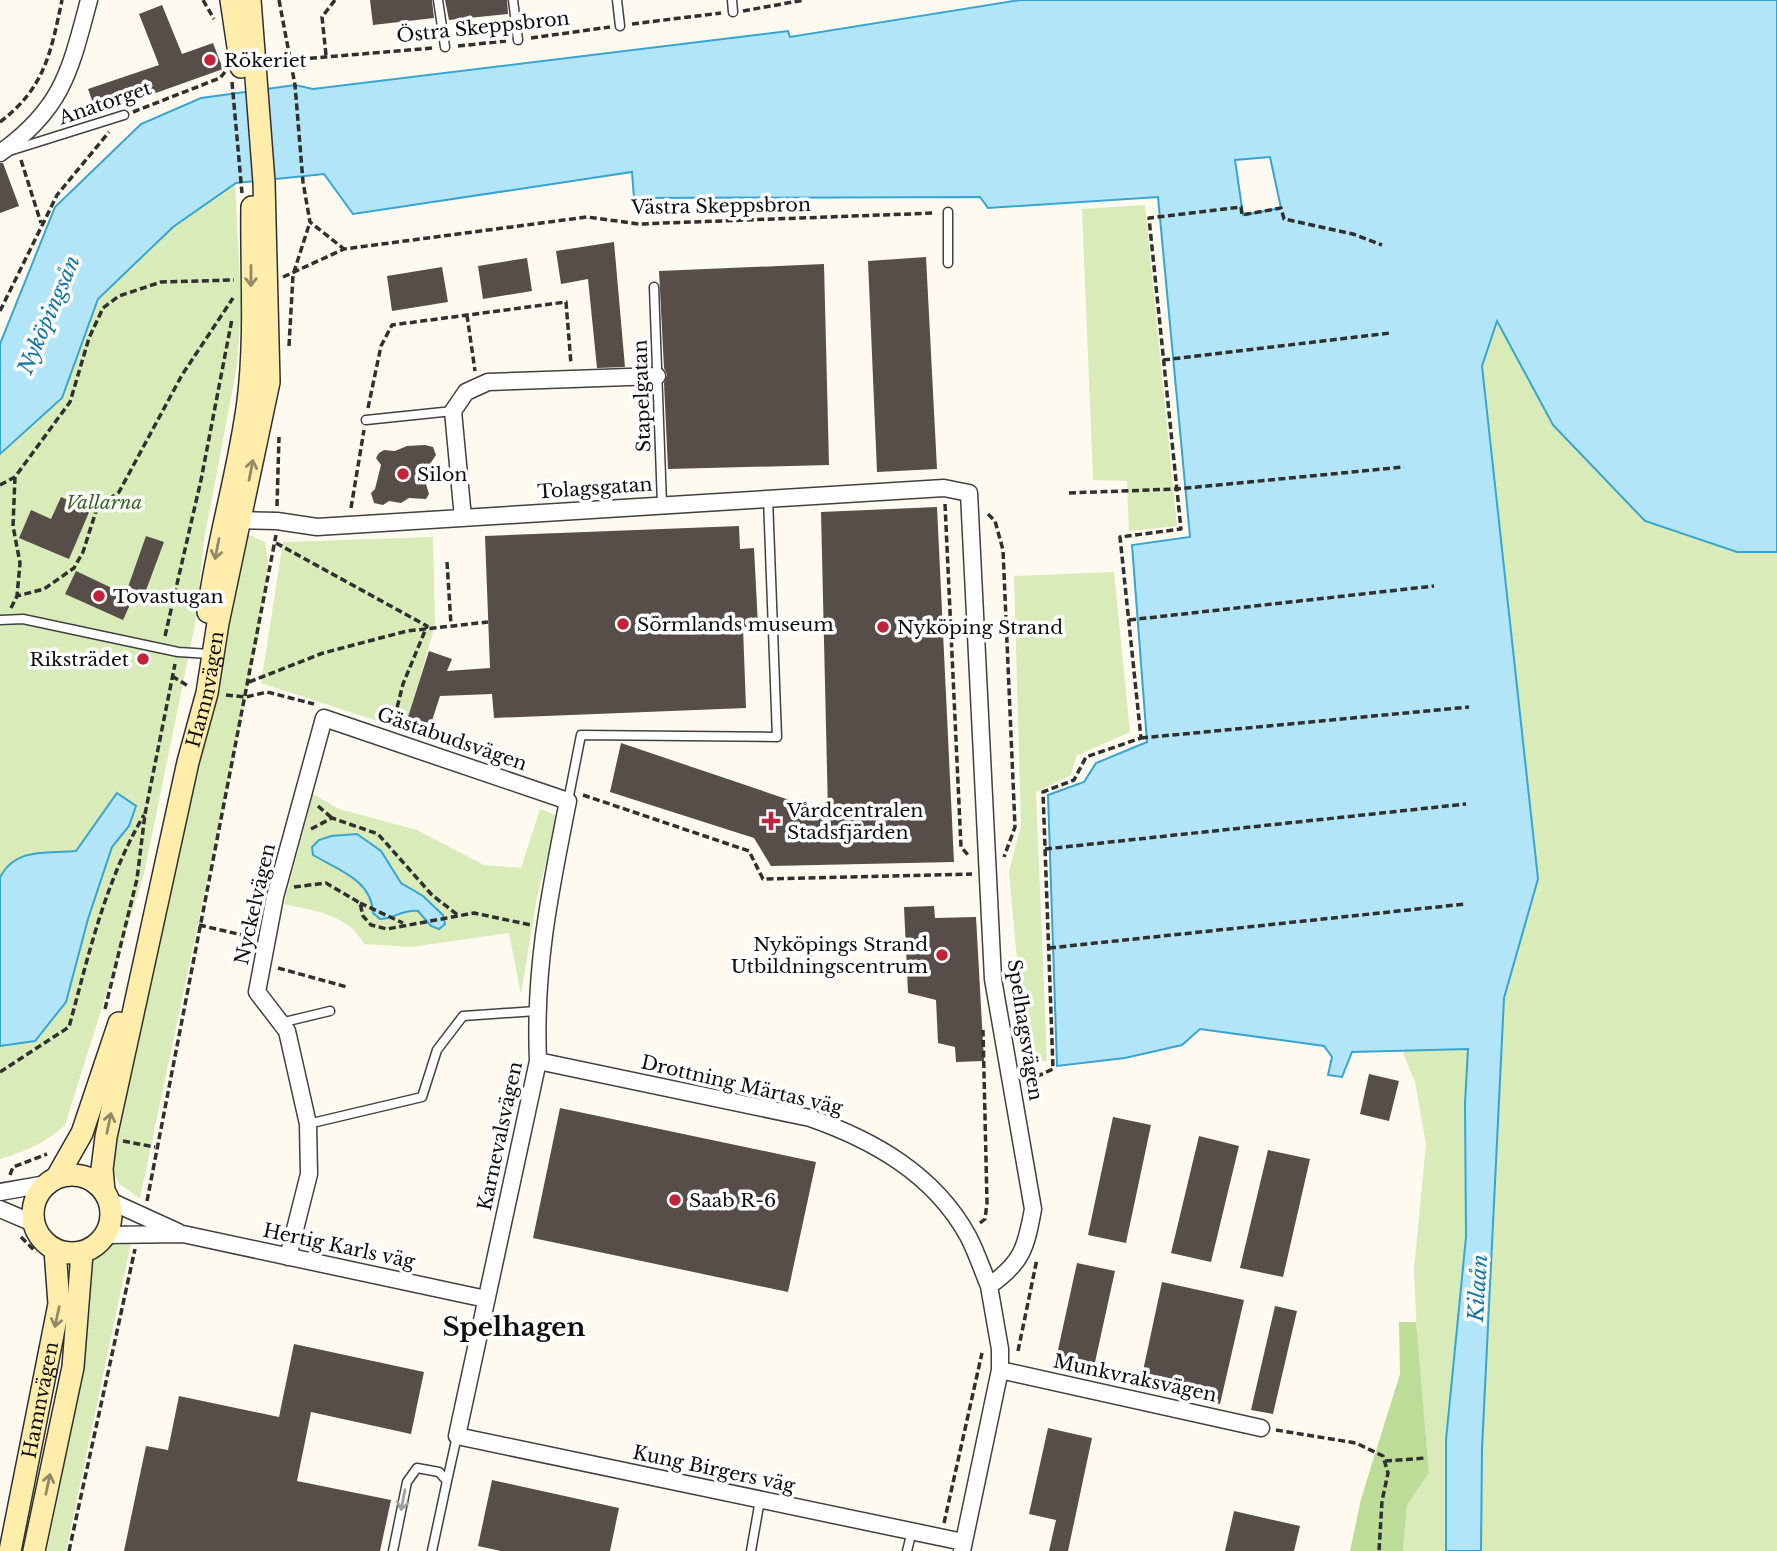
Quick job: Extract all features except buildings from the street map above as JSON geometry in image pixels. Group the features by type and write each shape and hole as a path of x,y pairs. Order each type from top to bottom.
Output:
{"main road":[{"path":"231,0 243,91"},
{"path":"243,91 250,0"},
{"name":"Hamnvägen","path":"52,1181 82,1133 120,1021 208,654 232,520 269,382 243,91"},
{"name":"Hamnvägen","path":"107,1196 102,1169 106,1137 188,762 207,693 208,654"},
{"path":"83,1176 107,1196 110,1224 106,1235 91,1249 82,1252 55,1250 45,1243 33,1223 34,1202 52,1181 83,1176"},
{"name":"Hamnvägen","path":"10,1551 59,1304 55,1250"},
{"name":"Hamnvägen","path":"34,1551 74,1367 82,1252"}],"street":[{"path":"0,153 26,135 56,98 74,57 89,0"},
{"path":"463,518 453,411 466,392 488,382 656,376"},
{"name":"Tolagsgatan","path":"232,520 277,521 317,527 944,488 969,493"},
{"name":"Spelhagsvägen","path":"969,493 993,979 1033,1209 1027,1245 1012,1270 989,1286"},
{"name":"Gästabudsvägen","path":"324,718 569,796"},
{"name":"Nyckelvägen","path":"288,1257 309,1174 307,1124 287,1031 257,992 275,897 324,718"},
{"name":"Karnevalsvägen","path":"457,1436 538,1061 536,1011 544,928 569,796"},
{"name":"Drottning Märtas väg","path":"538,1061 810,1118 853,1133 911,1170 967,1234 989,1286"},
{"path":"0,1192 52,1181"},
{"name":"Hertig Karls väg","path":"107,1196 183,1234"},
{"path":"0,1209 33,1223"},
{"name":"Hertig Karls väg","path":"106,1235 183,1234 486,1299"},
{"path":"962,1547 1000,1370 1000,1349 989,1286"},
{"name":"Munkvraksvägen","path":"1000,1370 1261,1428"},
{"name":"Kung Birgers väg","path":"457,1436 912,1531 941,1538 962,1547"}],"lane":[{"path":"438,0 445,47"},
{"path":"513,0 518,40"},
{"path":"617,0 620,26"},
{"path":"732,0 733,12"},
{"name":"Anatorget","path":"0,153 18,150 124,115"},
{"path":"948,212 948,263"},
{"name":"Stapelgatan","path":"654,286 662,504"},
{"path":"366,420 453,411"},
{"path":"569,796 580,735 777,737 768,498"},
{"path":"1,617 23,619 178,652 208,654"},
{"path":"281,1023 330,1011"},
{"path":"307,1124 422,1097 437,1050 463,1016 536,1011"},
{"path":"432,1551 457,1436"},
{"path":"393,1551 407,1482 417,1468 439,1472 447,1481"},
{"path":"752,1551 760,1500"},
{"path":"907,1551 912,1531"}],"path":[{"path":"0,122 34,90 49,59 62,0"},
{"path":"279,0 295,85 303,182 310,222 293,275 288,355"},
{"path":"326,55 322,17 335,0"},
{"name":"Östra Skeppsbron","path":"289,60 518,40 804,0"},
{"name":"Anatorget","path":"124,115 219,78"},
{"path":"243,91 252,183"},
{"path":"0,311 57,195 124,115"},
{"path":"18,150 42,225"},
{"path":"1141,738 1120,537 1181,529 1149,218 1241,207 1242,215 1281,208 1284,219 1353,234 1382,245"},
{"name":"Västra Skeppsbron","path":"293,275 344,249 587,217 639,224 948,212"},
{"path":"310,222 344,249"},
{"path":"0,485 15,477 70,402 89,338 103,308 119,296 161,282 242,280"},
{"path":"18,596 44,589 75,568 97,508 119,492 182,375 227,311 238,290 201,480 169,612 163,649"},
{"path":"393,325 566,302 573,380"},
{"path":"467,315 477,387"},
{"path":"1162,360 1390,333"},
{"path":"145,1216 199,925 276,542 276,460 279,433"},
{"path":"1069,493 1176,489 1404,467"},
{"path":"1,617 18,596 20,563 13,526 15,477"},
{"path":"944,488 961,847 974,862 975,886"},
{"path":"276,542 427,626"},
{"path":"447,562 451,625"},
{"path":"1129,620 1434,586"},
{"path":"249,682 323,653 427,626 488,622"},
{"path":"392,729 403,684 427,626"},
{"path":"104,1013 137,879 145,814 178,652"},
{"path":"1012,1087 1053,1069 1043,792 1074,780 1086,757 1141,738 1469,707"},
{"path":"569,796 749,850 763,879 975,873"},
{"path":"1045,849 1465,804"},
{"path":"0,1072 69,1027 117,865 145,814"},
{"path":"288,848 314,827 332,818 378,834 432,895 459,916"},
{"path":"275,897 299,885 326,883 405,924"},
{"path":"360,903 363,916 371,925 387,929 474,913 544,928"},
{"path":"1049,948 1465,904"},
{"path":"199,925 266,941"},
{"path":"262,964 347,987"},
{"path":"967,1234 985,1219 983,1028"},
{"path":"69,1551 140,1233"},
{"path":"941,1538 982,1353 982,1342"},
{"path":"1261,1428 1356,1443 1383,1456 1388,1473 1382,1501 1379,1551"},
{"path":"1385,1461 1425,1458"}],"green space":[{"name":"Vallarna","path":"235,183 241,302 237,366 204,540 196,619 144,874 65,1125 35,1146 0,1159 0,454 62,398 98,299 173,227"},
{"path":"1145,205 1177,526 1129,531 1127,481 1093,480 1082,209"},
{"path":"1496,320 1553,425 1737,552 1777,552 1777,1551 1481,1551 1482,1441 1504,998 1538,879 1482,366"},
{"path":"249,535 265,542 268,561 259,635 140,1198 119,1184 110,1165 241,544"},
{"path":"433,537 435,625 405,730 261,683 283,542"},
{"path":"1114,572 1130,732 1076,756 1071,775 1036,792 1047,1061 1026,1063 1009,871 1021,826 1014,576"},
{"path":"313,794 339,809 417,830 484,865 521,868 540,809 558,816 537,897 521,994 509,933 411,947 364,944 349,926 340,920 284,904"},
{"path":"1468,1049 1465,1103 1466,1237 1446,1440 1446,1551 1403,1551 1407,1505 1429,1473 1414,1270 1426,1144 1415,1082 1402,1050"},
{"path":"133,1233 66,1551 47,1551 83,1371 93,1254 112,1240"},
{"path":"1399,1322 1416,1322 1429,1473 1407,1505 1403,1551 1350,1551 1361,1499 1400,1374"}],"water":[{"path":"1020,0 1777,0 1777,552 1737,552 1645,521 1553,425 1497,321 1482,366 1538,879 1504,998 1482,1449 1481,1551 1446,1551 1446,1440 1466,1237 1465,1103 1468,1049 1352,1052 1342,1077 1328,1075 1332,1057 1324,1046 1200,1029 1182,1045 1125,1058 1057,1066 1048,795 1084,782 1096,763 1147,742 1132,545 1190,537 1158,197 988,208 980,197 634,198 632,172 353,214 324,174 236,183 173,227 98,299 62,398 0,454 0,344 55,207 141,124 201,98 295,85 313,89 788,31 790,37","holes":["1270,157 1281,208 1243,215 1235,160"]},
{"path":"117,793 136,806 129,826 112,847 88,919 66,1002 35,1041 0,1046 0,877 7,867 23,856 76,851"},
{"path":"357,834 381,851 401,883 423,896 443,915 445,924 439,929 431,926 418,911 380,919 373,913 367,892 360,884 343,871 313,855 312,847 319,840"}],"place":[{"name":"Rökeriet","path":"210,60"},
{"name":"Silon","path":"403,474"},
{"name":"Tovastugan","path":"99,596"},
{"name":"Sörmlands museum","path":"623,624"},
{"name":"Nyköping Strand","path":"883,627"},
{"name":"Riksträdet","path":"143,659"},
{"name":"Vårdcentralen Stadsfjärden","path":"771,821"},
{"name":"Nyköpings Strand Utbildningscentrum","path":"942,955"},
{"name":"Saab R-6","path":"675,1200"}],"district":[{"name":"Spelhagen","path":"514,1327"}],"water label":[{"name":"Nyköpingsån","path":"49,315"},
{"name":"Kilaån","path":"1478,1288"}]}
